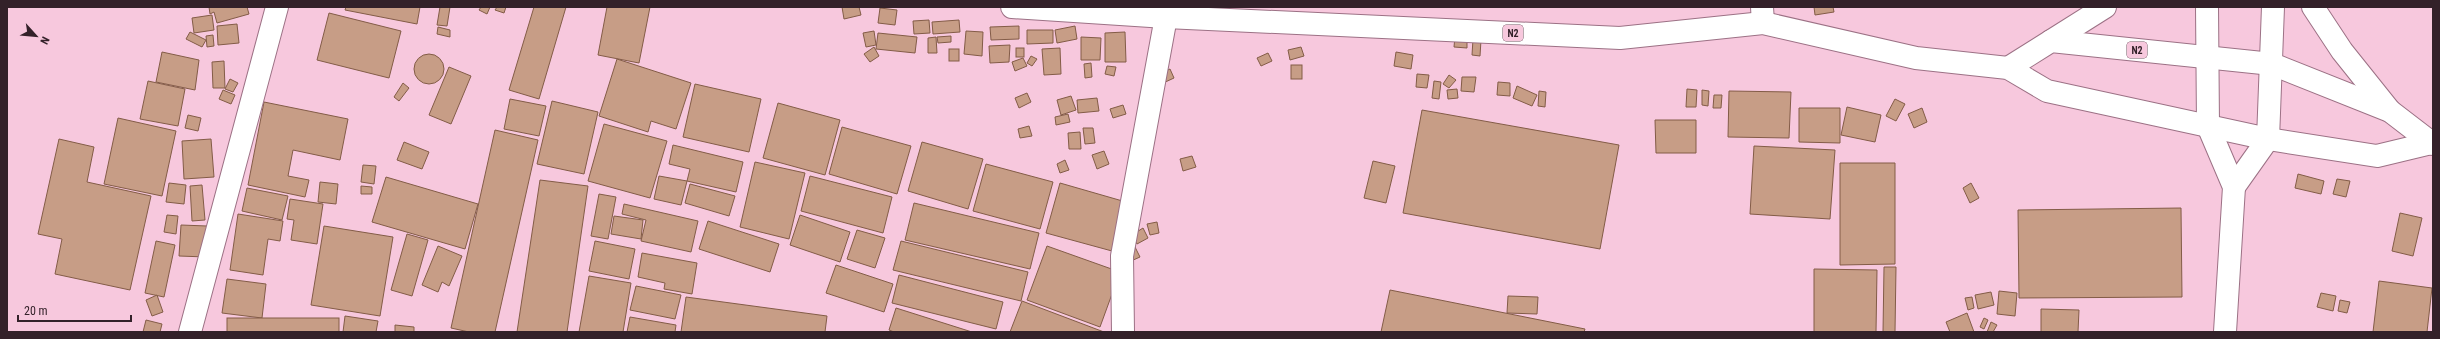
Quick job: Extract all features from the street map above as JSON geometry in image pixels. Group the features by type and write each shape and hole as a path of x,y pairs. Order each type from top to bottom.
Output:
{"main road":[{"path":"190,332 277,7"},
{"name":"N2","path":"1012,7 1166,12 1620,38 1762,15 1916,58 2008,68 2047,91 2268,139 2377,156 2432,144"},
{"path":"2008,68 2105,7"},
{"path":"2207,7 2206,57 2208,126 2234,187 2225,332"},
{"path":"2234,187 2268,139 2273,7"},
{"path":"2313,7 2342,51 2390,111"},
{"path":"1122,332 1122,256 1166,12"},
{"name":"N2","path":"2051,41 2272,64 2390,111 2432,144"}],"building":[{"path":"209,7 247,7 249,14 217,23 214,12 210,14"},
{"path":"346,7 420,7 417,24 345,10"},
{"path":"440,7 450,7 447,26 437,25"},
{"path":"481,7 490,7 487,14 479,10"},
{"path":"497,7 506,7 504,13 495,10"},
{"path":"534,7 566,7 539,99 509,90"},
{"path":"607,7 650,7 639,63 598,55"},
{"path":"842,7 859,7 861,15 844,19"},
{"path":"1814,7 1833,7 1834,12 1815,15"},
{"path":"880,8 897,10 895,25 878,23"},
{"path":"329,13 401,31 389,78 317,60"},
{"path":"212,15 214,30 194,33 192,18"},
{"path":"929,20 930,33 914,34 913,21"},
{"path":"959,20 960,32 933,34 932,22"},
{"path":"237,24 239,43 218,45 217,26"},
{"path":"1019,26 1019,39 991,40 990,27"},
{"path":"1075,26 1077,39 1057,43 1055,30"},
{"path":"438,27 450,30 450,37 437,34"},
{"path":"1027,30 1053,30 1053,43 1027,44"},
{"path":"874,31 876,45 866,47 863,33"},
{"path":"966,31 983,32 982,56 964,54"},
{"path":"190,32 206,40 202,47 186,39"},
{"path":"1125,32 1126,62 1105,62 1105,33"},
{"path":"878,33 917,37 915,53 876,49"},
{"path":"213,35 214,46 207,47 206,36"},
{"path":"951,36 951,42 938,43 937,37"},
{"path":"1455,36 1467,37 1467,48 1454,47"},
{"path":"936,37 937,53 928,53 928,38"},
{"path":"1081,37 1101,38 1100,60 1081,60"},
{"path":"1473,39 1481,40 1480,56 1472,55"},
{"path":"1010,45 1009,62 990,63 989,46"},
{"path":"874,47 879,56 870,62 864,54"},
{"path":"1301,47 1304,56 1290,60 1288,50"},
{"path":"1016,48 1024,48 1024,57 1016,57"},
{"path":"1060,48 1061,74 1044,75 1042,49"},
{"path":"949,49 959,49 959,61 949,61"},
{"path":"162,52 199,60 195,90 156,82"},
{"path":"1396,52 1413,55 1411,69 1394,66"},
{"path":"1268,53 1272,61 1261,66 1257,58"},
{"path":"429,54 435,55 443,63 443,75 435,83 429,84 423,83 415,75 414,69 415,63 423,55"},
{"path":"1031,56 1037,59 1032,66 1027,63"},
{"path":"1023,58 1027,66 1015,71 1012,62"},
{"path":"617,59 691,83 676,129 651,121 648,132 599,116"},
{"path":"224,61 225,88 213,88 212,62"},
{"path":"1091,63 1092,77 1085,78 1084,64"},
{"path":"1291,65 1302,65 1302,79 1291,79"},
{"path":"1107,66 1116,67 1114,76 1105,74"},
{"path":"449,67 471,76 451,124 429,115"},
{"path":"1170,69 1174,78 1161,84 1157,75"},
{"path":"1417,74 1429,75 1427,88 1416,87"},
{"path":"1449,75 1456,80 1449,88 1443,84"},
{"path":"1462,77 1476,77 1474,92 1461,91"},
{"path":"230,79 238,83 233,92 225,89"},
{"path":"148,81 185,89 178,126 140,119"},
{"path":"1434,81 1441,82 1439,99 1432,98"},
{"path":"1498,82 1510,83 1510,96 1497,95"},
{"path":"403,83 409,88 399,101 394,97"},
{"path":"695,84 761,99 749,152 683,137"},
{"path":"1517,86 1537,95 1532,106 1513,98"},
{"path":"1457,89 1458,98 1448,99 1447,90"},
{"path":"1687,89 1697,90 1696,107 1686,107"},
{"path":"223,90 235,95 231,104 219,99"},
{"path":"1702,90 1709,91 1708,106 1702,105"},
{"path":"1539,91 1546,92 1545,107 1538,106"},
{"path":"1729,91 1791,92 1789,138 1728,137"},
{"path":"1027,93 1031,102 1019,108 1015,98"},
{"path":"1714,95 1722,95 1721,108 1713,108"},
{"path":"1071,96 1076,110 1061,115 1057,100"},
{"path":"1097,98 1099,111 1078,113 1077,100"},
{"path":"510,99 546,106 539,136 504,129"},
{"path":"1895,99 1905,104 1896,121 1886,116"},
{"path":"552,101 598,112 584,174 537,164"},
{"path":"264,102 348,119 340,160 293,150 288,176 309,180 305,197 248,185"},
{"path":"778,103 840,120 825,175 763,158"},
{"path":"1123,105 1126,114 1113,118 1110,109"},
{"path":"1847,107 1881,115 1875,142 1841,135"},
{"path":"1799,108 1840,108 1840,143 1799,142"},
{"path":"1922,108 1927,122 1914,128 1908,114"},
{"path":"1422,110 1619,145 1600,249 1403,213"},
{"path":"1068,114 1070,122 1056,125 1055,117"},
{"path":"188,115 201,118 198,131 185,128"},
{"path":"118,118 176,131 162,196 104,184"},
{"path":"1655,120 1696,120 1696,153 1656,153"},
{"path":"604,124 667,141 650,198 588,181"},
{"path":"1029,126 1032,136 1020,138 1018,129"},
{"path":"842,127 911,146 897,194 829,174"},
{"path":"1083,128 1093,128 1095,143 1085,144"},
{"path":"495,130 538,140 495,332 469,332 451,328"},
{"path":"1080,132 1081,149 1069,149 1068,133"},
{"path":"59,139 94,147 87,182 151,196 130,290 55,274 62,239 38,234"},
{"path":"211,139 214,177 184,179 182,141"},
{"path":"404,142 429,152 422,169 397,160"},
{"path":"922,142 983,159 968,209 908,191"},
{"path":"673,145 743,162 736,192 687,181 690,169 669,164"},
{"path":"1754,146 1835,150 1830,219 1750,214"},
{"path":"1104,151 1109,164 1097,169 1092,155"},
{"path":"1192,156 1196,167 1183,171 1180,159"},
{"path":"1065,160 1069,170 1060,173 1057,164"},
{"path":"1373,161 1395,166 1386,203 1364,198"},
{"path":"755,162 805,173 789,239 740,227"},
{"path":"1840,163 1895,163 1895,264 1840,265"},
{"path":"986,164 1053,182 1040,229 973,211"},
{"path":"363,165 376,166 374,184 361,182"},
{"path":"2298,174 2324,181 2321,194 2295,188"},
{"path":"659,176 687,181 681,205 654,199"},
{"path":"810,176 892,197 883,233 801,211"},
{"path":"386,177 478,204 465,249 372,222"},
{"path":"2337,179 2350,181 2346,197 2333,194"},
{"path":"540,180 588,186 567,332 517,332"},
{"path":"320,182 338,184 336,204 318,202"},
{"path":"169,183 186,185 184,204 166,202"},
{"path":"1060,183 1126,202 1112,251 1046,233"},
{"path":"1971,183 1979,198 1970,203 1963,188"},
{"path":"690,184 735,196 729,216 685,203"},
{"path":"202,185 205,220 192,221 190,186"},
{"path":"361,186 372,187 372,194 361,194"},
{"path":"247,188 288,196 282,220 242,211"},
{"path":"599,194 616,197 608,239 591,236"},
{"path":"290,199 323,204 317,244 291,240 294,220 287,219"},
{"path":"914,203 1039,233 1030,269 905,240"},
{"path":"624,204 698,221 691,252 641,241 646,220 622,214"},
{"path":"2181,208 2182,297 2019,298 2018,210"},
{"path":"2400,213 2422,218 2413,256 2392,251"},
{"path":"238,214 283,221 280,241 268,239 263,275 230,270"},
{"path":"167,215 178,216 176,234 164,232"},
{"path":"800,215 850,232 840,262 790,245"},
{"path":"614,216 643,220 641,239 611,234"},
{"path":"708,221 779,244 770,272 699,249"},
{"path":"1157,222 1159,233 1150,235 1147,224"},
{"path":"181,225 207,226 206,257 179,256"},
{"path":"324,226 393,237 380,316 311,305"},
{"path":"1143,228 1148,238 1137,244 1132,235"},
{"path":"857,230 885,238 875,268 847,259"},
{"path":"407,234 428,240 412,296 391,290"},
{"path":"156,241 175,245 164,297 145,293"},
{"path":"595,241 635,249 629,279 589,271"},
{"path":"901,241 1028,272 1021,301 893,270"},
{"path":"438,246 462,256 449,286 442,282 438,292 422,285"},
{"path":"1047,246 1120,272 1100,327 1027,300"},
{"path":"1135,247 1140,257 1131,261 1126,251"},
{"path":"642,253 697,263 692,294 664,289 665,283 638,277"},
{"path":"836,265 893,284 884,312 826,293"},
{"path":"1884,267 1896,267 1895,332 1883,332"},
{"path":"1814,269 1877,270 1876,332 1814,332"},
{"path":"899,275 1003,302 996,329 892,303"},
{"path":"589,276 631,283 623,332 579,332"},
{"path":"227,279 266,284 262,318 222,313"},
{"path":"2379,281 2432,288 2427,332 2373,332"},
{"path":"636,286 681,295 675,319 630,310"},
{"path":"1390,290 1585,329 1584,332 1381,332"},
{"path":"1999,291 2017,293 2015,316 1997,314"},
{"path":"1991,292 1994,305 1978,309 1975,295"},
{"path":"2321,293 2336,296 2333,311 2317,307"},
{"path":"157,295 163,312 152,316 146,300"},
{"path":"1508,296 1538,297 1537,314 1507,313"},
{"path":"686,297 827,316 825,332 681,332"},
{"path":"1972,297 1974,308 1968,310 1965,298"},
{"path":"2340,300 2350,302 2347,313 2338,311"},
{"path":"1022,301 1104,332 1010,332"},
{"path":"896,308 972,332 894,332 889,330"},
{"path":"2041,309 2079,310 2078,332 2041,332"},
{"path":"1967,313 1974,332 1950,332 1946,322"},
{"path":"345,316 378,321 376,332 343,332"},
{"path":"630,317 676,325 675,332 627,332"},
{"path":"227,318 339,318 339,332 227,332"},
{"path":"1984,318 1988,320 1984,329 1980,327"},
{"path":"146,320 162,324 160,332 143,332"},
{"path":"1991,322 1997,325 1993,332 1987,332"},
{"path":"395,325 414,327 414,332 395,332"}]}
